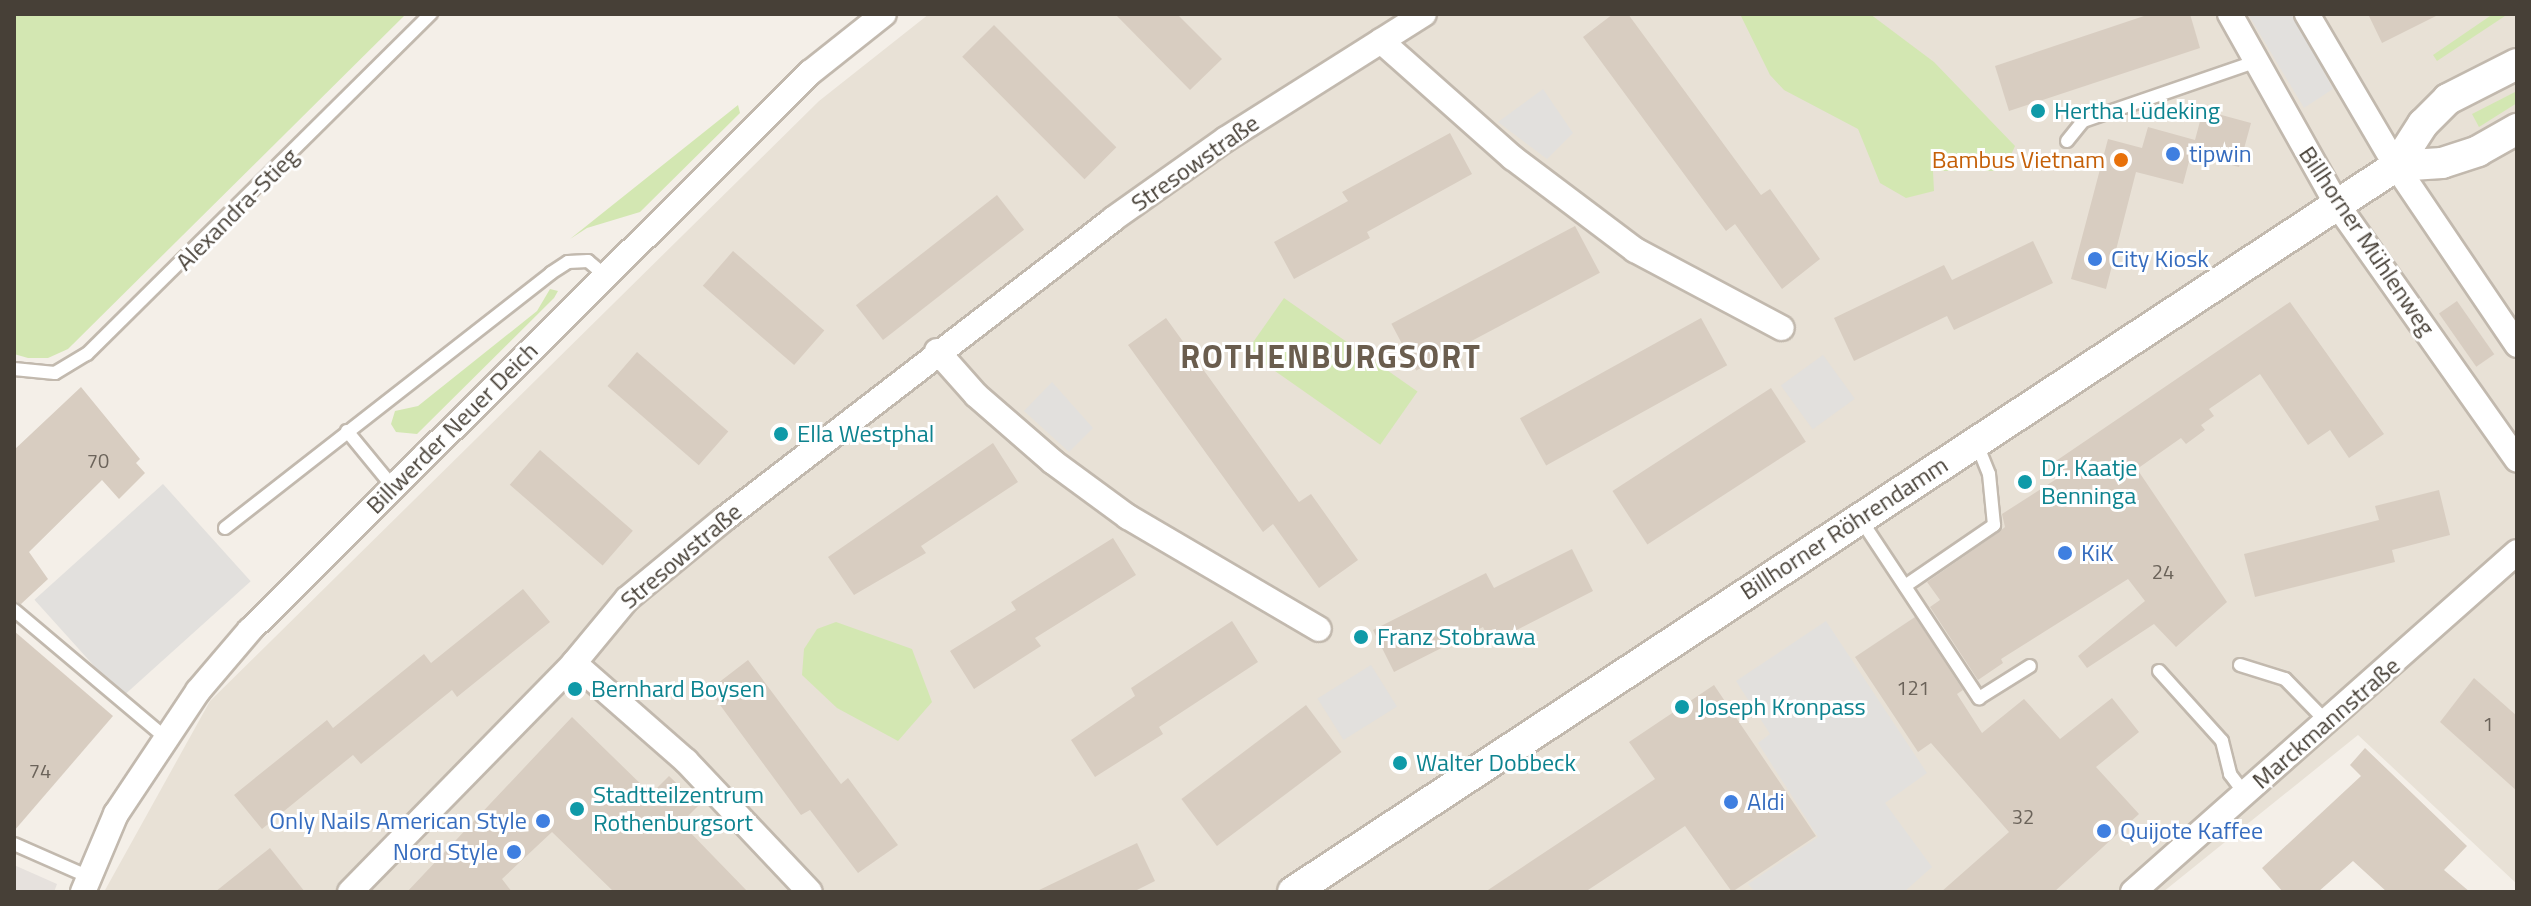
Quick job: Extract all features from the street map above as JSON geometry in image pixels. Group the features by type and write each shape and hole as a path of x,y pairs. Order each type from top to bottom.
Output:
{"street":[{"name":"Billwerder Neuer Deich","path":"86,885 116,814 198,691 250,630 811,72 884,14"},
{"name":"Stresowstraße","path":"350,892 574,663 627,599 937,351 1214,148 1424,14"},
{"name":"Billhorner Mühlenweg","path":"2230,14 2254,62 2336,203 2517,460"},
{"path":"2307,14 2396,166 2517,345"},
{"path":"1381,41 1513,158 1635,250 1782,328"},
{"name":"Billhorner Röhrendamm","path":"1293,892 2396,166 2423,124 2448,99 2517,64"},
{"name":"Billhorner Röhrendamm","path":"2396,166 2442,163 2517,129"},
{"path":"937,351 976,395 1078,481 1187,556 1319,629"},
{"name":"Marckmannstraße","path":"2133,892 2517,552"},
{"path":"574,663 686,761 810,892"}],"lane":[{"name":"Alexandra-Stieg","path":"20,371 55,373 87,354 431,14"},
{"path":"2067,141 2083,121 2254,62"},
{"path":"225,528 568,262 588,261 606,276"},
{"path":"347,431 393,487"},
{"path":"1905,586 1994,525 1989,474 1975,441"},
{"path":"1859,517 1979,698 2030,666"},
{"path":"14,610 166,738"},
{"path":"2240,665 2285,679 2327,722"},
{"path":"2159,671 2222,741 2230,774 2245,794"},
{"path":"14,844 86,885"}],"shaded area":[{"path":"929,14 2517,14 2517,884 2358,735 2163,892 104,892 210,701 819,101"},
{"path":"2248,14 2293,14 2333,89 2304,108"},
{"path":"1543,89 1573,133 1547,159 1498,122"},
{"path":"1823,355 1855,399 1813,429 1781,386"},
{"path":"1052,382 1093,428 1069,452 1024,411"},
{"path":"163,484 251,581 122,697 34,600"},
{"path":"1826,621 1927,773 1885,803 1932,867 1904,892 1755,892 1748,884 1818,837 1758,743 1770,734 1736,681"},
{"path":"1371,665 1397,707 1344,740 1318,698"},
{"path":"14,865 57,884 54,892 14,892"}],"green space":[{"path":"14,14 406,14 68,349 48,358 28,358 14,354"},
{"path":"1740,14 1870,14 1934,62 2015,146 2004,171 1933,171 1934,191 1906,198 1880,183 1858,129 1784,90 1770,75"},
{"path":"2493,14 2508,14 2437,61 2433,55"},
{"path":"2517,91 2517,103 2479,127 2472,114"},
{"path":"738,105 740,113 640,212 587,228 570,239"},
{"path":"550,289 558,291 554,298 417,434 396,432 391,424 395,411 418,406 537,311"},
{"path":"1284,298 1418,391 1380,445 1247,351"},
{"path":"836,622 912,649 932,702 898,741 837,708 802,675 804,649 817,629"}],"building":[{"path":"1115,14 1177,14 1222,59 1190,90"},
{"path":"1613,14 1628,14 1761,195 1770,189 1820,259 1782,289 1735,224 1726,231 1583,37"},
{"path":"2150,14 2190,14 2200,48 2009,111 1995,66"},
{"path":"2368,14 2440,14 2382,43"},
{"path":"994,25 1116,147 1085,179 962,57"},
{"path":"2203,110 2251,123 2239,167 2191,154 2183,184 2136,172 2106,289 2071,279 2108,139 2142,148 2148,127 2195,140"},
{"path":"1450,133 1472,174 1367,232 1370,238 1294,279 1274,242 1348,201 1342,192"},
{"path":"997,195 1024,230 883,340 856,305"},
{"path":"1575,226 1600,273 1416,370 1391,324"},
{"path":"2033,241 2053,283 1954,330 1947,316 1854,361 1834,318 1944,265 1952,280"},
{"path":"733,251 824,330 794,365 703,286"},
{"path":"2457,301 2494,354 2476,367 2439,314"},
{"path":"2290,302 2384,434 2349,458 2330,430 2308,445 2260,374 2209,409 2214,416 2201,425 2205,430 2186,444 2181,438 2137,469 2227,602 2176,647 2154,624 2087,668 2078,656 2145,601 2128,579 2001,659 2003,663 1978,680 1930,607 1940,600 1927,582 2005,527 2002,514 2058,478 2050,465"},
{"path":"1166,318 1299,502 1311,494 1358,560 1319,588 1273,524 1263,532 1128,345"},
{"path":"1701,318 1727,365 1546,466 1520,418"},
{"path":"637,352 728,431 699,465 607,386"},
{"path":"81,387 140,459 136,463 145,473 119,499 102,480 29,552 48,579 21,604 14,601 14,450"},
{"path":"1771,388 1806,442 1647,545 1612,491"},
{"path":"993,443 1018,482 921,546 926,553 854,595 828,557"},
{"path":"540,450 633,531 603,565 510,485"},
{"path":"2439,490 2450,535 2392,550 2395,562 2255,597 2244,554 2379,520 2375,506"},
{"path":"1113,538 1136,575 1035,638 1041,646 974,689 950,651 1016,610 1011,602"},
{"path":"1572,549 1593,591 1491,643 1483,627 1394,672 1373,630 1486,573 1494,588"},
{"path":"523,589 550,622 457,697 452,690 361,764 353,755 262,829 234,795 327,720 333,728 424,654 431,663"},
{"path":"1915,617 1963,690 1957,694 1982,733 2024,699 2060,739 2112,698 2139,732 2096,767 2139,814 2054,892 1941,892 2009,832 1931,743 1918,752 1855,657"},
{"path":"1232,621 1258,662 1159,727 1163,734 1095,777 1071,740 1135,696 1131,688"},
{"path":"14,631 113,716 14,831"},
{"path":"748,660 841,784 848,778 898,845 858,873 810,810 801,815 709,690"},
{"path":"2474,678 2517,716 2517,791 2440,722"},
{"name":"Aldi","path":"1714,685 1816,836 1732,892 1685,826 1585,892 1485,892 1655,779 1629,742"},
{"path":"1306,705 1342,752 1217,846 1181,799"},
{"name":"Stadtteilzentrum Rothenburgsort","path":"572,717 651,794 669,776 699,805 681,823 748,892 614,892 552,832 502,879 512,892 407,892"},
{"path":"2365,748 2467,846 2444,870 2470,892 2387,892 2353,861 2318,892 2283,892 2262,868 2361,776 2350,765"},
{"path":"1137,843 1155,881 1133,892 1035,892"},
{"path":"270,848 305,892 215,892"}],"place":[{"name":"Hertha Lüdeking","path":"2038,111"},
{"name":"tipwin","path":"2173,154"},
{"name":"Bambus Vietnam","path":"2121,160"},
{"name":"City Kiosk","path":"2095,259"},
{"name":"Ella Westphal","path":"781,434"},
{"name":"Dr. Kaatje Benninga","path":"2025,482"},
{"name":"KiK","path":"2065,553"},
{"name":"Franz Stobrawa","path":"1361,637"},
{"name":"Bernhard Boysen","path":"575,689"},
{"name":"Joseph Kronpass","path":"1682,707"},
{"name":"Walter Dobbeck","path":"1400,763"},
{"name":"Aldi","path":"1731,802"},
{"name":"Stadtteilzentrum Rothenburgsort","path":"577,809"},
{"name":"Only Nails American Style","path":"543,821"},
{"name":"Quijote Kaffee","path":"2104,831"},
{"name":"Nord Style","path":"514,852"}],"district":[{"name":"ROTHENBURGSORT","path":"1331,356"}]}
